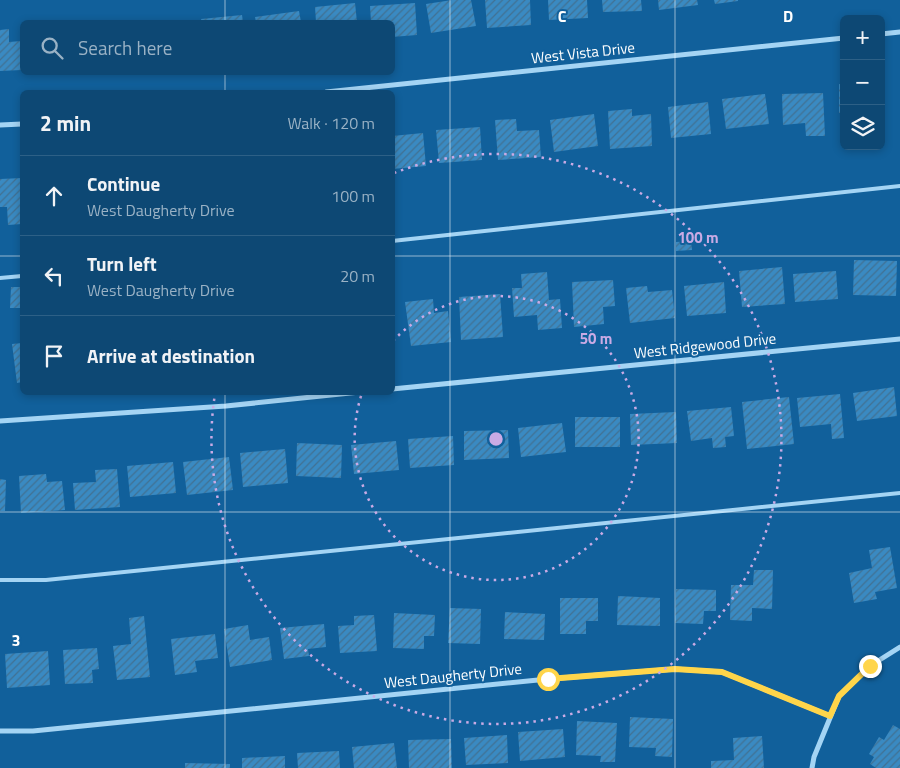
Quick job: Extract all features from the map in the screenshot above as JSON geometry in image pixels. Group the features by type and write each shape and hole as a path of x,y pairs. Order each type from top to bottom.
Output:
{"street":[{"path":"885,34 900,32"},
{"name":"West Vista Drive","path":"345,90 840,38"},
{"path":"0,125 20,124"},
{"name":"West Ridgewood Drive","path":"395,389 900,339"},
{"path":"0,422 226,406 331,395"},
{"path":"812,768 814,757 839,696 870,666 900,647"},
{"name":"West Daugherty Drive","path":"0,731 33,731 548,679 675,669 722,672 830,716"}],"lane":[{"path":"395,241 900,186"},
{"path":"0,278 20,276"},
{"path":"0,580 56,579 900,493"}],"building":[{"path":"452,0 471,0 476,26 431,33 426,4"},
{"path":"485,0 530,0 531,25 487,28"},
{"path":"548,0 587,0 588,18 549,20"},
{"path":"602,0 641,0 642,11 603,12"},
{"path":"658,0 697,0 698,5 659,10"},
{"path":"714,0 738,0 738,1 715,4"},
{"path":"355,3 357,20 316,20 315,7"},
{"path":"415,3 417,35 395,37 395,20 371,20 370,6"},
{"path":"299,11 301,20 256,20 255,17"},
{"path":"242,15 243,20 201,20"},
{"path":"9,29 9,42 20,41 20,70 0,71 0,30"},
{"path":"839,84 840,84 840,113"},
{"path":"823,93 825,136 806,136 805,123 783,125 782,94"},
{"path":"765,94 769,124 726,129 722,99"},
{"path":"708,102 711,134 671,138 668,107"},
{"path":"632,109 632,116 651,114 652,146 610,149 608,111"},
{"path":"594,114 598,146 554,152 550,120"},
{"path":"516,119 517,131 539,130 541,157 498,160 495,120"},
{"path":"480,127 482,160 439,163 436,130"},
{"path":"423,133 426,166 395,169 395,136"},
{"path":"20,178 20,224 8,225 7,207 0,207 0,179"},
{"path":"691,241 692,250 676,251 676,242"},
{"path":"854,260 897,261 896,296 853,295"},
{"path":"782,267 785,304 742,307 739,271"},
{"path":"836,271 838,299 795,302 793,274"},
{"path":"547,272 549,300 560,299 562,328 538,330 537,315 514,317 512,288 522,288 521,274"},
{"path":"613,280 615,306 603,307 604,324 574,327 572,282"},
{"path":"724,282 726,313 687,316 684,286"},
{"path":"647,286 648,292 672,290 675,318 630,323 626,288"},
{"path":"11,287 20,287 20,308 10,308"},
{"path":"500,294 503,337 461,340 459,297"},
{"path":"433,299 434,313 448,311 451,342 411,346 405,302"},
{"path":"20,343 20,382 17,383 12,344"},
{"path":"894,387 897,416 857,421 853,393"},
{"path":"840,394 844,438 832,439 831,424 800,427 797,398"},
{"path":"789,397 794,444 747,449 742,402"},
{"path":"731,407 734,436 725,437 726,447 713,448 712,438 691,441 687,411"},
{"path":"676,412 677,443 631,445 630,414"},
{"path":"575,417 620,417 620,447 575,447"},
{"path":"562,423 566,452 521,457 518,428"},
{"path":"508,430 509,458 464,460 464,431"},
{"path":"453,436 454,465 410,468 408,439"},
{"path":"396,441 399,470 354,474 351,445"},
{"path":"297,443 342,445 341,478 296,476"},
{"path":"285,449 288,483 243,487 240,453"},
{"path":"229,457 233,490 187,495 183,462"},
{"path":"173,462 176,493 130,497 127,466"},
{"path":"117,469 120,507 75,510 73,483 96,482 95,470"},
{"path":"46,474 47,482 62,481 65,510 21,513 19,476"},
{"path":"0,479 6,480 5,511 0,511"},
{"path":"890,547 897,588 875,592 877,599 854,603 849,573 872,568 869,550"},
{"path":"754,570 773,570 772,609 752,608 752,621 730,620 731,585 753,585"},
{"path":"676,589 716,590 716,611 704,611 703,624 675,623"},
{"path":"618,596 660,598 660,626 617,625"},
{"path":"560,598 598,598 598,621 586,621 586,634 560,634"},
{"path":"450,608 481,609 480,644 448,643"},
{"path":"505,612 545,614 544,640 504,639"},
{"path":"394,613 435,615 434,636 424,636 424,649 393,648"},
{"path":"374,615 377,651 340,653 338,626 354,625 354,616"},
{"path":"144,616 150,677 117,680 113,646 131,644 129,618"},
{"path":"324,624 326,647 308,649 309,656 284,659 280,628"},
{"path":"248,625 250,640 269,637 272,660 230,667 224,629"},
{"path":"215,634 218,658 195,661 197,672 175,675 171,639"},
{"path":"97,648 99,669 92,670 93,683 65,684 63,650"},
{"path":"48,651 50,685 7,688 5,654"},
{"path":"630,717 673,719 672,757 655,756 656,748 629,747"},
{"path":"577,721 617,723 615,762 600,762 601,756 576,755"},
{"path":"893,725 900,729 900,768 876,768 870,764 874,757 869,754 879,737 884,740"},
{"path":"563,729 565,757 520,761 518,732"},
{"path":"507,735 508,763 466,765 464,738"},
{"path":"762,736 764,768 711,768 711,761 734,760 733,738"},
{"path":"451,739 452,768 409,768 408,740"},
{"path":"394,743 397,768 354,768 352,747"},
{"path":"339,751 340,768 298,768 297,753"},
{"path":"285,756 285,768 242,768 242,758"},
{"path":"185,763 230,764 230,768 185,768"}],"route":[{"path":"548,679 675,669 722,672 830,716 839,696 870,666"}]}
